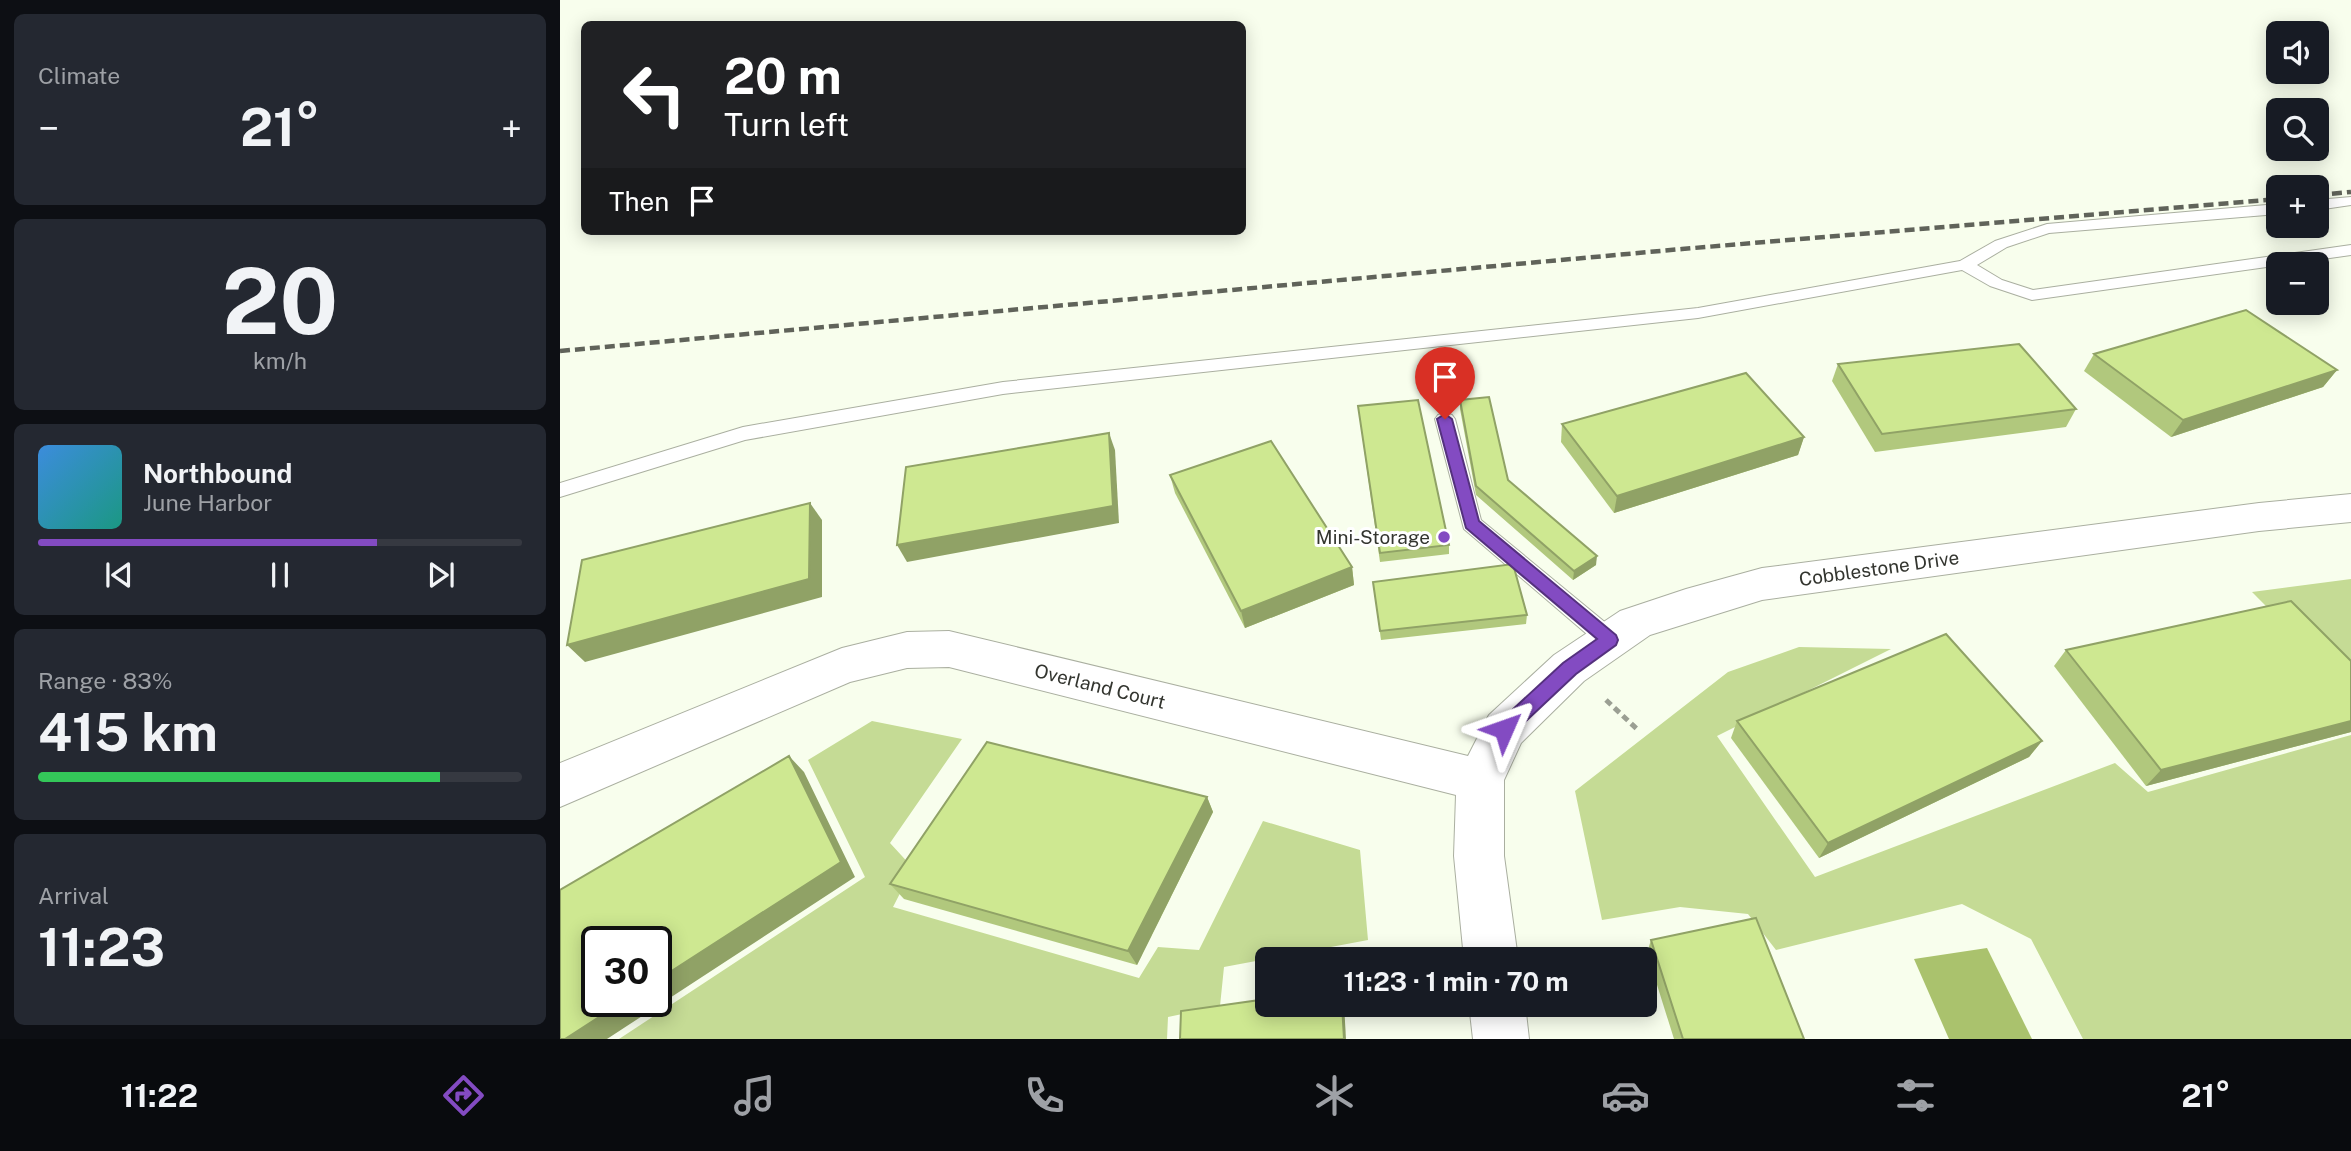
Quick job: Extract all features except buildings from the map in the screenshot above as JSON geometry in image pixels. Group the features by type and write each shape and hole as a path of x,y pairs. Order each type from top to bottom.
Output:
{"street":[{"name":"Cobblestone Drive","path":"1480,780 1504,729 1569,668 1635,623 1686,605 1762,584 2259,517 2351,508"},
{"name":"Overland Court","path":"560,785 842,666 908,650 949,649 1480,780"},
{"path":"1480,780 1479,856 1490,947"},
{"path":"1498,1017 1501,1039"}],"lane":[{"path":"2329,204 2351,201"},
{"path":"560,490 743,435 1003,388 1698,313 1965,265 2001,244 2047,229 2266,210"},
{"path":"1965,265 1996,283 2032,295 2351,250"},
{"path":"1445,419 1471,524 1609,640"}],"path":[{"path":"1606,700 1638,730"}],"shaded area":[{"path":"2351,579 2351,692 2252,592"},
{"path":"1799,647 1891,649 1717,736 1815,877 2115,763 2148,792 2351,735 2351,1039 2083,1039 2031,939 1962,904 1776,950 1748,914 1680,907 1602,920 1575,791 1728,672"},
{"path":"872,721 962,739 890,843 913,868 893,907 1139,978 1158,947 1199,950 1263,821 1360,850 1368,940 1331,947 1255,947 1255,961 1224,967 1220,1006 1168,1017 1167,1039 619,1039 652,1017 672,1017 672,1004 865,877 808,760"},
{"path":"1987,948 2032,1039 1949,1039 1914,959"}],"railway":[{"path":"2329,194 2351,192"},
{"path":"560,351 1682,249 2266,200"}],"place":[{"name":"Mini-Storage","path":"1444,537"}],"route":[{"path":"1445,419 1471,524 1609,640 1569,668 1504,729"}]}
